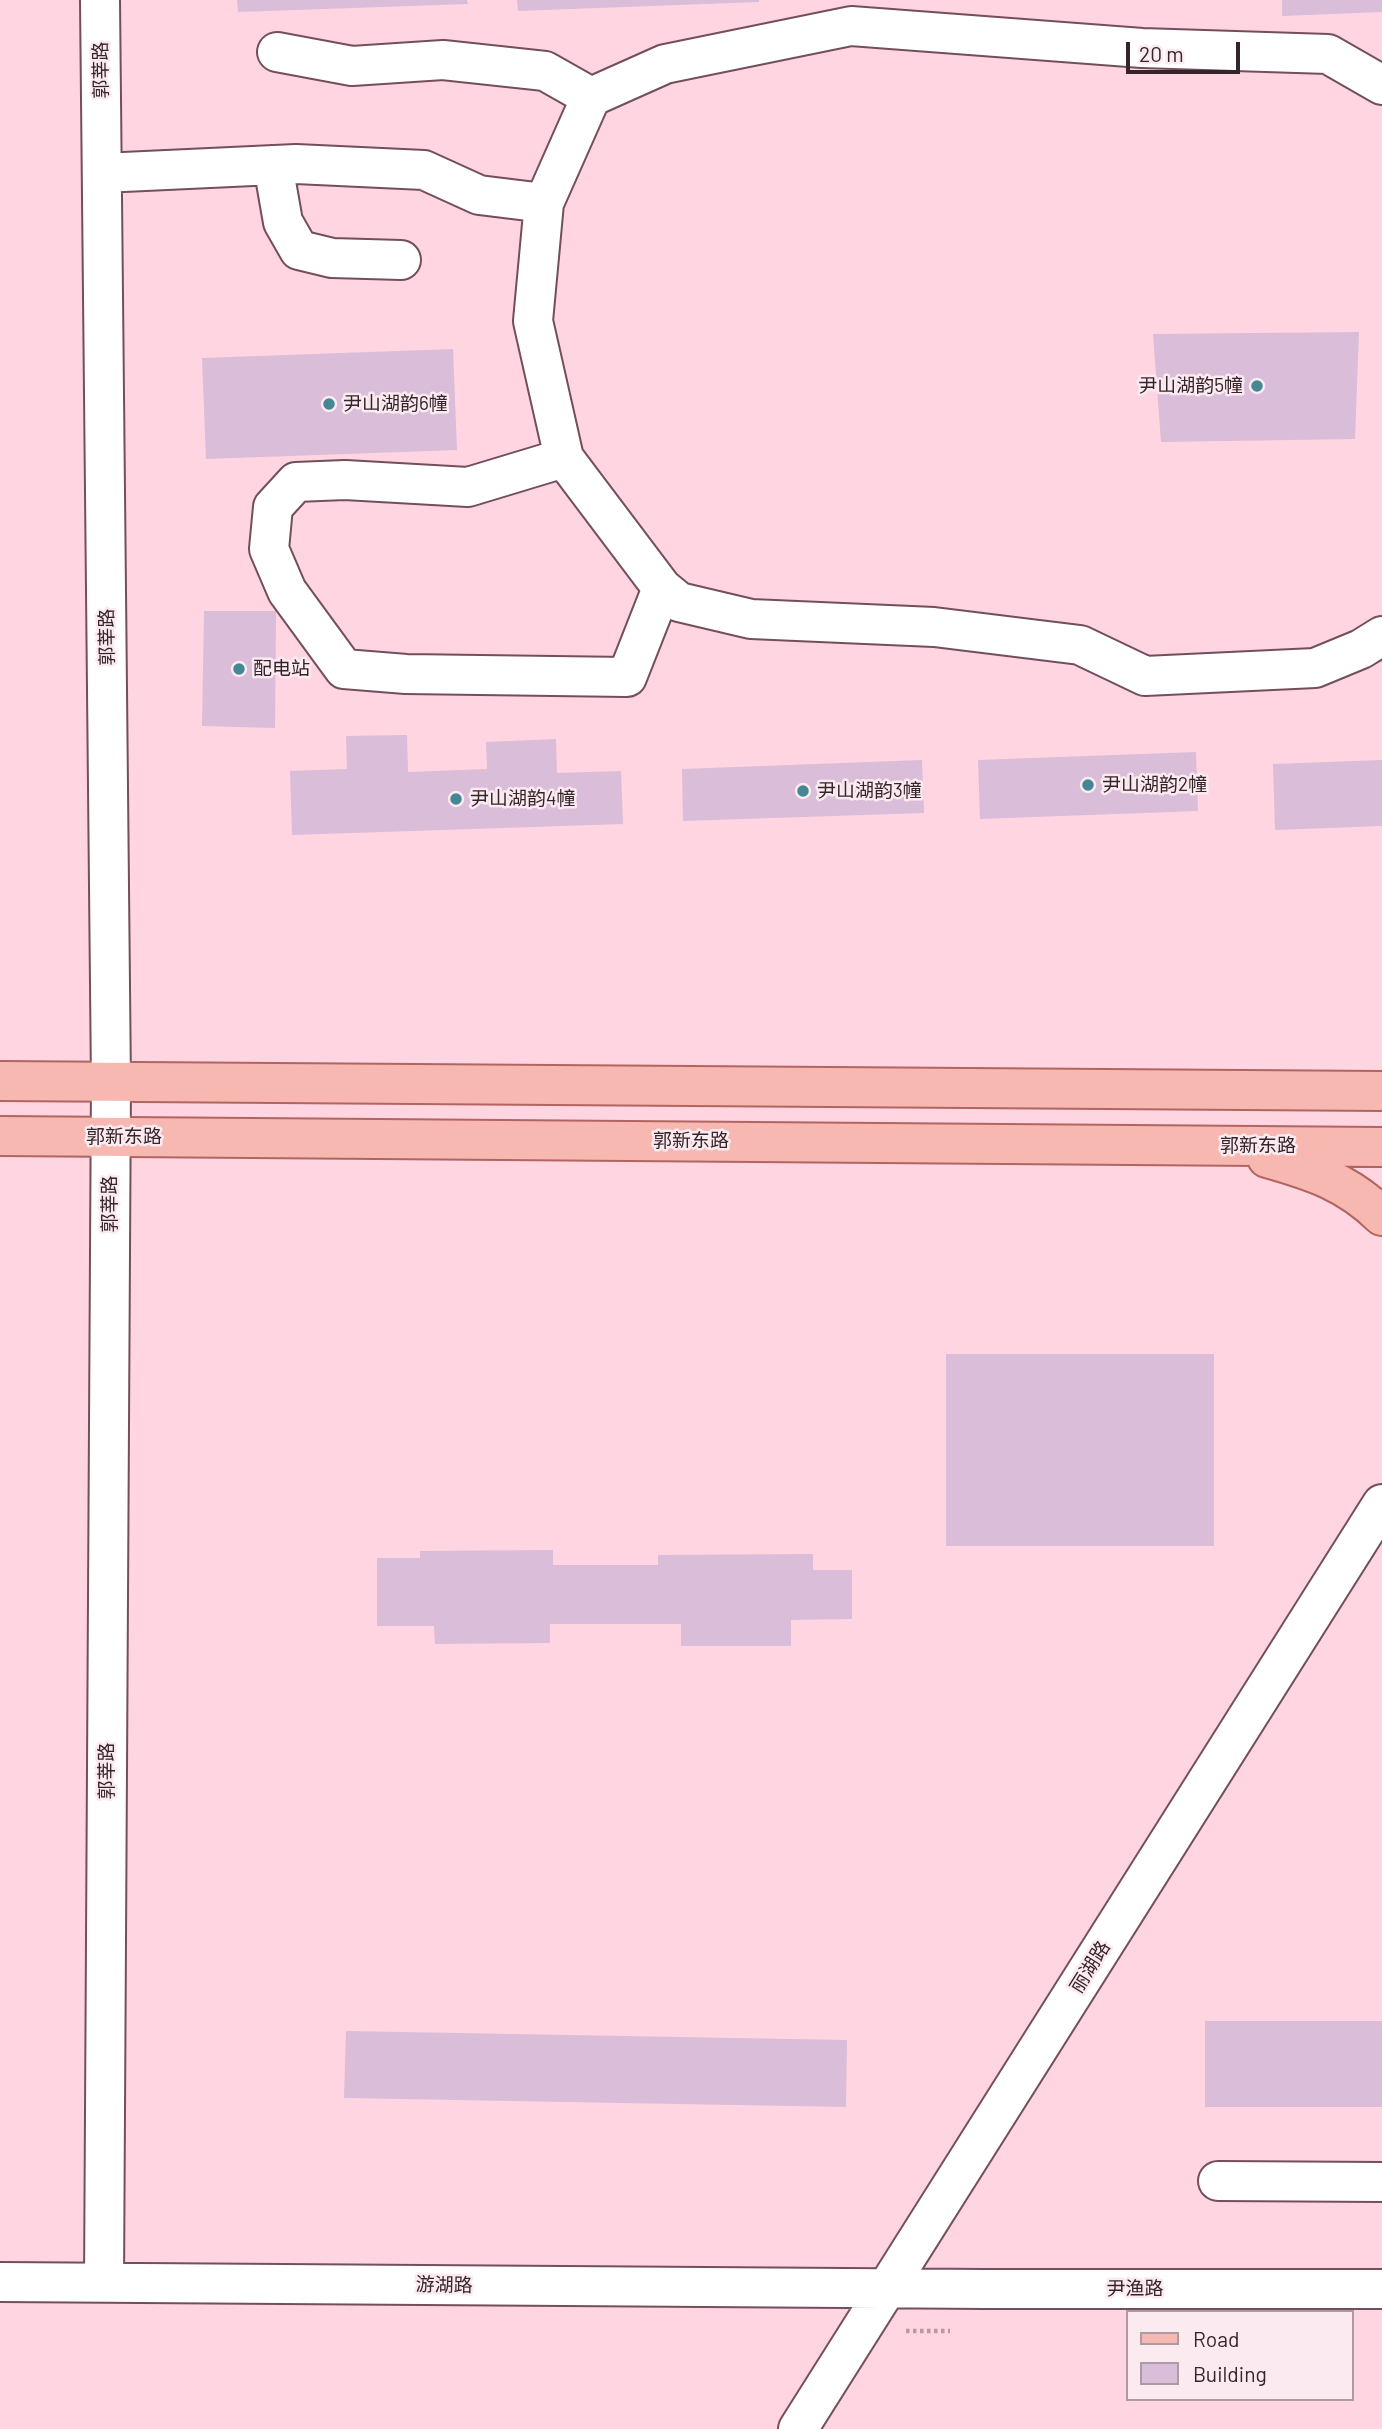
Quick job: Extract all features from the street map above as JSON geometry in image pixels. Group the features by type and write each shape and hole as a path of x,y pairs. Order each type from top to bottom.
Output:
{"main road":[{"path":"0,1081 1382,1091"},
{"name":"郭新东路","path":"0,1136 1382,1147"},
{"path":"1225,1146 1306,1169 1350,1189 1382,1216"}],"street":[{"name":"郭莘路","path":"100,0 111,1082 104,2282"},
{"path":"1375,645 1315,668 1144,676 1080,645 934,627 751,620 679,602 662,589 564,458 533,321 544,203 592,96 665,64 851,13 1142,48 1328,54 1382,85"},
{"path":"277,52 352,65 443,60 545,71 592,96"},
{"path":"102,173 296,164 424,170 479,195 544,203"},
{"path":"273,165 283,222 299,250 332,258 401,260"},
{"path":"564,458 468,487 345,480 296,482 273,507 269,549 287,591 344,669 406,674 627,677 662,589"},
{"name":"丽湖路","path":"798,2429 1382,1504"},
{"path":"1218,2181 1382,2182"},
{"name":"游湖路","path":"0,2282 888,2289"},
{"name":"尹渔路","path":"888,2289 1382,2289"}],"building":[{"path":"237,0 467,0 468,4 238,12"},
{"path":"517,0 759,0 759,2 518,11"},
{"path":"1282,0 1382,0 1382,12 1282,16"},
{"name":"尹山湖韵5幢","path":"1359,332 1355,439 1161,442 1153,334"},
{"name":"尹山湖韵6幢","path":"453,349 457,450 206,459 202,358"},
{"name":"配电站","path":"204,611 276,611 275,728 202,726"},
{"name":"尹山湖韵4幢","path":"407,735 408,772 487,769 486,742 556,739 557,773 621,771 623,824 292,835 290,771 347,769 346,736"},
{"name":"尹山湖韵2幢","path":"1196,752 1198,811 980,819 978,760"},
{"name":"尹山湖韵3幢","path":"922,760 924,813 683,821 682,769"},
{"path":"1382,760 1382,826 1275,830 1273,764"},
{"path":"946,1354 1214,1354 1214,1546 946,1546"},
{"path":"553,1550 553,1565 658,1565 658,1555 813,1554 813,1570 852,1570 852,1619 791,1620 791,1646 681,1646 681,1624 550,1624 550,1643 435,1644 434,1626 377,1626 377,1558 420,1558 420,1551"},
{"path":"1205,2021 1382,2021 1382,2107 1205,2107"},
{"path":"346,2031 847,2040 846,2107 344,2098"}],"place":[{"name":"尹山湖韵5幢","path":"1257,386"},
{"name":"尹山湖韵6幢","path":"329,404"},
{"name":"配电站","path":"239,669"},
{"name":"尹山湖韵2幢","path":"1088,785"},
{"name":"尹山湖韵3幢","path":"803,791"},
{"name":"尹山湖韵4幢","path":"456,799"}]}
